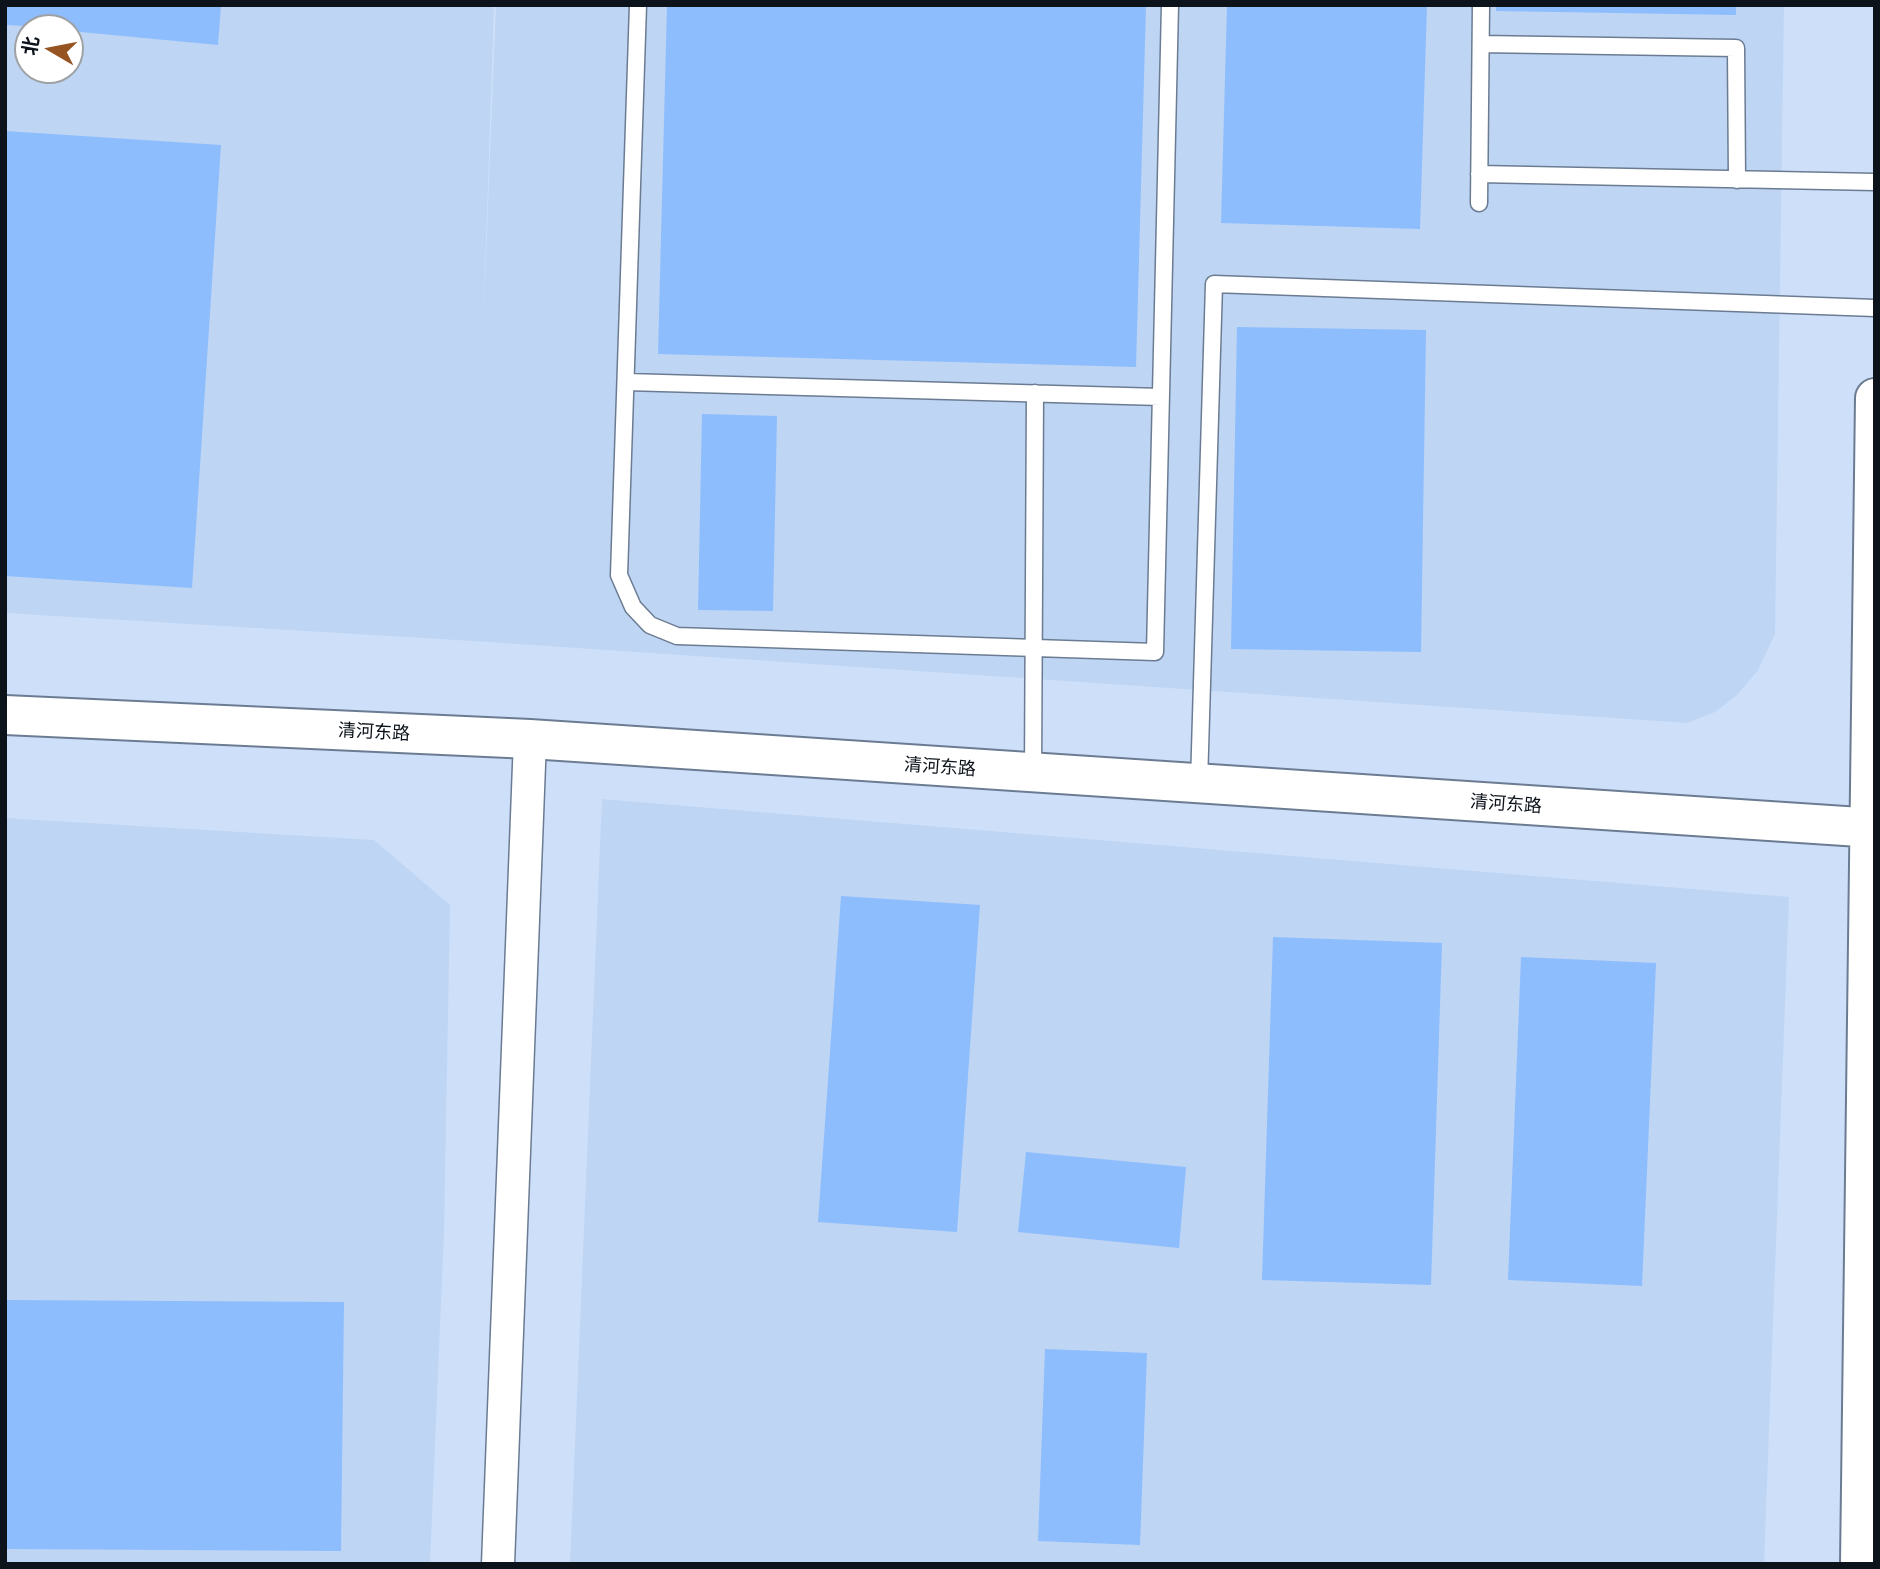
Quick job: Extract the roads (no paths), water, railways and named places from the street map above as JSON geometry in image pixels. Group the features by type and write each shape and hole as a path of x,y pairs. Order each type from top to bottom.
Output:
{"street":[{"path":"1860,1564 1872,828 1875,398"},
{"name":"清河东路","path":"5,715 530,739 1872,828"},
{"path":"498,1564 530,739"}],"lane":[{"path":"638,5 620,575 633,607 650,625 677,636 1155,652 1170,5"},
{"path":"1479,203 1481,5"},
{"path":"1481,44 1737,48 1737,180"},
{"path":"1479,174 1875,182"},
{"path":"1199,783 1214,284 1875,308"},
{"path":"626,382 1161,397"},
{"path":"1033,773 1035,393"}]}
